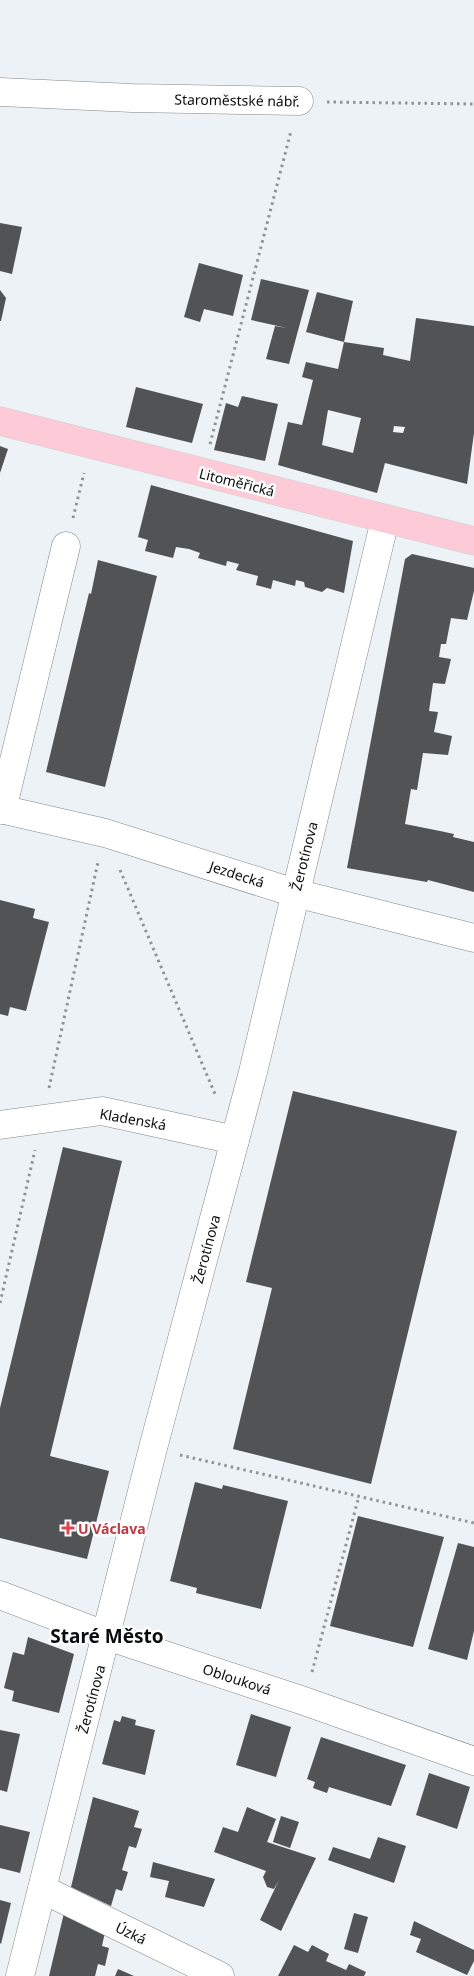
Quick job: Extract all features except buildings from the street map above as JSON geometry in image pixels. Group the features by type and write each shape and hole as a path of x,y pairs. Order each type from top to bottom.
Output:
{"main road":[{"name":"Litoměřická","path":"0,421 474,541"}],"street":[{"name":"Staroměstské nábř.","path":"0,92 132,98 299,101"},
{"name":"Žerotínova","path":"20,1976 153,1448 234,1140 385,520"},
{"path":"1,809 66,546"},
{"name":"Jezdecká","path":"1,809 105,833 295,894 474,938"},
{"name":"Kladenská","path":"0,1126 102,1111 234,1140"},
{"name":"Oblouková","path":"0,1596 107,1636 304,1701 474,1761"},
{"name":"Úzká","path":"42,1890 220,1976"}],"path":[{"name":"Staroměstské nábř.","path":"299,101 474,104"},
{"path":"202,473 299,101"},
{"path":"66,546 91,445"},
{"path":"105,833 216,1095"},
{"path":"0,1303 105,833"},
{"path":"153,1448 474,1523"},
{"path":"304,1701 359,1496"}],"place":[{"name":"U Václava","path":"68,1528"}],"district":[{"name":"Staré Město","path":"107,1636"}]}
